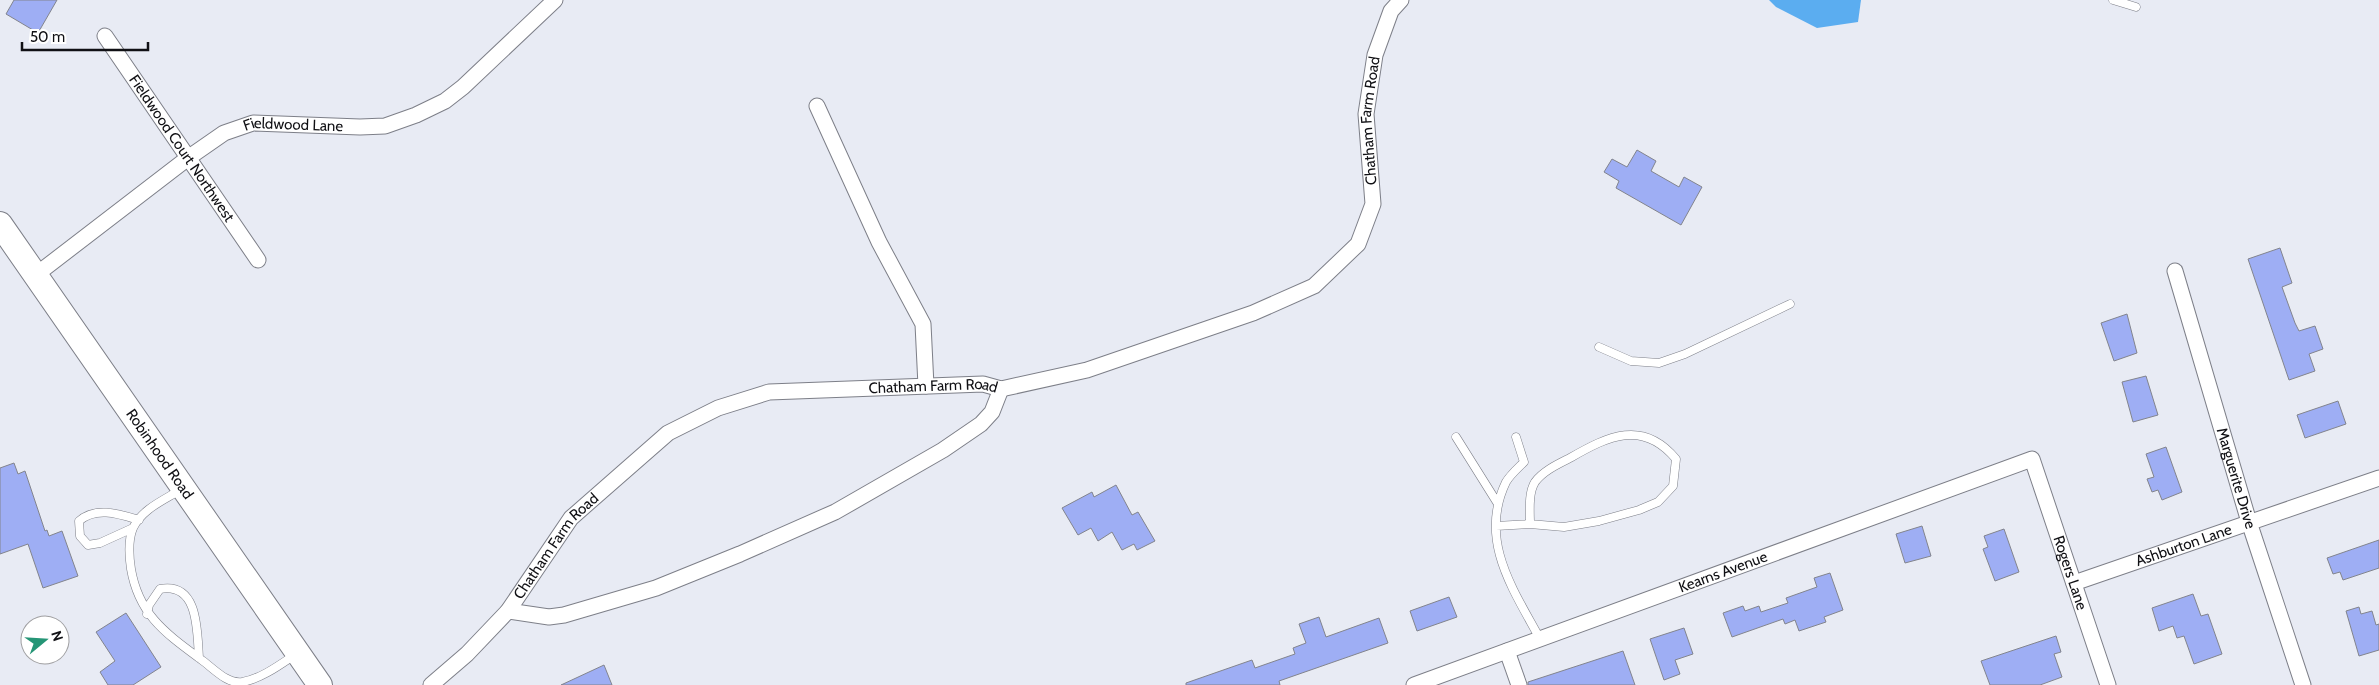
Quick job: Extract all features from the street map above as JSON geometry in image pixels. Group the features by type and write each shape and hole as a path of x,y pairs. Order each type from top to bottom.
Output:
{"main road":[{"name":"Robinhood Road","path":"0,224 37,274 320,685"}],"street":[{"name":"Fieldwood Lane","path":"37,274 188,158 224,133 253,123 360,127 385,126 416,116 445,101 463,87 554,0"},
{"name":"Chatham Farm Road","path":"430,685 467,654 508,611 571,518 668,433 718,408 769,392 983,384 1002,389 1087,370 1254,313 1314,286 1358,244 1373,204 1366,114 1374,56 1391,11 1401,0"},
{"name":"Fieldwood Court Northwest","path":"105,36 258,260"},
{"path":"817,106 879,242 923,324 926,386"},
{"name":"Marguerite Drive","path":"2175,271 2248,522 2303,685"},
{"path":"508,611 536,613 548,617 564,616 656,588 740,554 835,512 943,450 981,424 992,412 1002,389"},
{"name":"Rogers Lane","path":"2032,460 2108,685"},
{"name":"Kearns Avenue","path":"1414,685 2032,460"},
{"name":"Ashburton Lane","path":"2074,583 2379,478"},
{"path":"1507,651 1519,685"}],"lane":[{"path":"2113,0 2136,7"},
{"path":"1599,347 1631,361 1659,363 1686,354 1790,304"},
{"path":"1496,526 1530,524 1564,527 1599,521 1658,502 1673,486 1676,459 1668,450 1650,438 1633,433 1610,438 1550,469 1534,483 1530,503 1530,524"},
{"path":"1456,437 1498,504"},
{"path":"1516,437 1524,462 1507,480 1495,512 1498,549 1504,572 1540,639"},
{"path":"184,488 145,512 133,528 128,554 134,586 147,614 175,640 229,680 242,682 270,671 298,653"},
{"path":"133,528 100,543 88,545 80,536 79,521 86,515 103,512 139,520"},
{"path":"147,614 149,605 160,589 171,587 181,590 191,603 197,631 199,658"}],"water":[{"path":"1769,0 1861,0 1858,22 1817,28 1776,7"}],"building":[{"path":"14,0 57,0 38,33 6,14"},
{"path":"1637,150 1656,161 1651,171 1679,187 1684,177 1702,187 1681,225 1616,188 1619,181 1604,172 1612,159 1627,167"},
{"path":"2280,248 2292,283 2282,287 2295,323 2299,331 2315,326 2323,349 2309,354 2315,371 2289,380 2248,259"},
{"path":"2127,314 2137,353 2114,361 2101,323"},
{"path":"2146,376 2158,415 2133,422 2122,382"},
{"path":"2338,401 2346,424 2305,438 2297,415"},
{"path":"2166,447 2182,492 2162,500 2158,490 2152,492 2147,479 2154,477 2146,454"},
{"path":"14,463 18,474 25,471 45,531 47,530 49,536 62,531 78,576 43,588 28,544 0,554 0,468"},
{"path":"1116,485 1132,515 1138,512 1155,541 1137,550 1134,544 1122,550 1112,532 1098,541 1091,528 1078,535 1062,508 1092,492 1094,497"},
{"path":"1922,526 1931,556 1905,563 1896,534"},
{"path":"2004,529 2019,572 1995,581 1983,549 1988,547 1984,536"},
{"path":"2379,540 2379,568 2343,580 2340,572 2333,574 2327,558"},
{"path":"1830,573 1843,610 1824,617 1826,622 1799,631 1795,620 1785,624 1783,619 1732,637 1723,613 1743,606 1745,611 1759,606 1761,612 1788,603 1786,598 1817,587 1814,578"},
{"path":"2193,594 2201,616 2208,614 2222,654 2194,664 2184,636 2177,638 2173,626 2159,631 2152,608"},
{"path":"1449,597 1457,617 1417,631 1410,611"},
{"path":"2359,607 2361,614 2372,611 2376,625 2379,624 2379,650 2359,656 2346,611"},
{"path":"126,613 161,667 133,685 108,685 100,672 115,661 96,632"},
{"path":"1319,617 1326,637 1379,618 1388,643 1279,681 1280,685 1186,685 1186,683 1252,660 1255,668 1295,654 1293,648 1306,643 1299,624"},
{"path":"1684,628 1693,654 1675,660 1680,674 1664,680 1650,639"},
{"path":"2056,636 2061,652 2054,654 2062,677 2040,685 1990,685 1981,661"},
{"path":"1623,651 1635,685 1528,685 1528,682"},
{"path":"604,665 612,685 561,685"}]}
